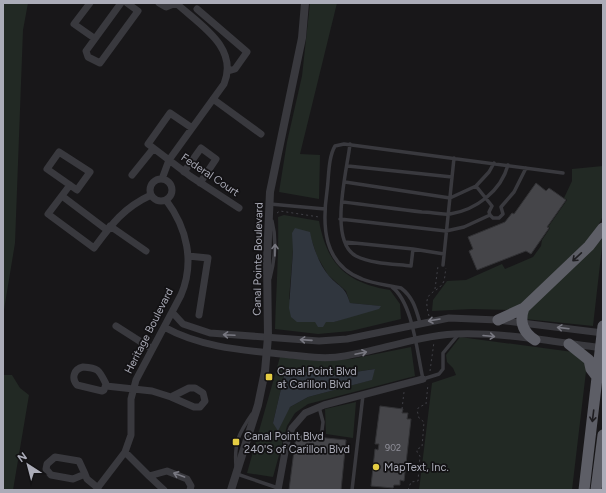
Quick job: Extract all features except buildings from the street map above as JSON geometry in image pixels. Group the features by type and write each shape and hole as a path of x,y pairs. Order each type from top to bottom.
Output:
{"highway":[{"path":"498,320 524,308 589,246 603,228"},
{"path":"524,308 521,317 522,324 525,331 536,340"},
{"path":"584,490 603,330"},
{"path":"569,344 589,360 597,377"},
{"path":"596,490 603,435"}],"street":[{"path":"90,3 74,24 94,38"},
{"path":"121,3 94,38 86,54 100,63 138,11 127,3"},
{"path":"159,3 166,7 176,3 219,42 227,56 228,71 224,84 169,160 162,179"},
{"name":"Canal Pointe Boulevard","path":"231,490 258,405 267,353 269,206 272,180 302,38 305,3"},
{"path":"197,9 247,52 235,69 228,71"},
{"path":"213,99 261,134"},
{"path":"132,175 153,148 148,144 170,113 192,128"},
{"name":"Federal Court","path":"153,148 184,172 238,208"},
{"path":"184,172 201,148 216,159 200,183"},
{"path":"59,152 90,172 77,190 70,185 47,169 59,152"},
{"path":"158,179 162,179 169,182 172,194 166,200 157,201 151,195 150,188 158,179"},
{"path":"70,185 48,214 94,248 109,228 129,207 151,195"},
{"path":"62,196 146,251"},
{"name":"Heritage Boulevard","path":"97,489 126,452 131,435 132,390 181,295 186,280 188,256 184,232 177,216 166,200"},
{"path":"188,256 208,258 199,315"},
{"path":"172,312 178,321 183,324 210,333 333,340 449,318 498,320 522,324 603,330"},
{"path":"116,326 152,349"},
{"path":"164,327 190,339 209,344 267,353 332,358 434,337 459,334 536,340 602,348"},
{"path":"80,368 96,368 99,370 106,386 102,391 80,387 75,382 74,374 80,368"},
{"path":"278,489 283,458 292,428 305,413 319,407 426,378"},
{"path":"106,386 152,391 171,396"},
{"path":"126,452 164,490"},
{"path":"85,474 73,479 54,477 48,472 47,464 51,458 55,457 75,460 82,464 87,479 97,489"},
{"path":"149,476 167,471 187,479 191,486 190,490"}],"lane":[{"path":"420,323 409,295 401,288 364,280 344,268 331,250 326,236 324,209 332,151 339,144 350,144 563,173"},
{"path":"350,144 340,219 342,236 345,242 355,256 372,261 411,266 413,249"},
{"path":"443,265 442,253 446,231 454,158"},
{"path":"345,182 450,198 476,186 489,172 494,163"},
{"path":"343,202 448,214 462,211 486,198 496,188 506,173 508,165"},
{"path":"348,166 452,178"},
{"path":"501,206 514,192 526,168"},
{"path":"476,186 492,206"},
{"path":"267,288 274,262 275,232 269,206 324,209"},
{"path":"492,206 501,206"},
{"path":"490,215 492,206"},
{"path":"490,215 496,219 502,217 504,212 501,206"},
{"path":"340,219 446,231 464,227 490,215"},
{"path":"345,242 442,253"},
{"path":"390,285 397,290 404,300 426,378 439,374 443,368 444,353 459,334"},
{"path":"352,490 363,395"},
{"path":"319,407 323,422 321,438"},
{"path":"237,475 278,489"}],"path":[{"path":"272,224 274,215 280,212 324,218"},
{"path":"435,289 442,253"},
{"path":"408,490 412,482 418,481 420,456 417,449 422,447 424,422 419,418 417,410 419,406 426,404 426,378 434,337"},
{"path":"402,409 404,389"}],"shaded area":[{"path":"3,3 28,3 23,30 15,243 3,316"},
{"path":"310,3 337,3 300,154 320,155 319,199 279,192 287,142 302,76"},
{"path":"603,166 603,216 594,234 522,303 511,310 472,309 432,311 433,300 447,281 466,280 502,264 505,269 533,257 541,246 542,240 550,228 548,227 567,200 564,198 572,181 572,169"},
{"path":"284,215 319,221 327,249 333,260 341,269 361,282 390,290 400,304 401,319 351,331 318,334 275,329 278,217","holes":["309,232 317,256 328,275 346,291 350,303 380,306 334,322 326,322 289,299 293,251"]},
{"path":"295,228 310,232 319,261 329,276 344,290 350,303 381,306 379,309 334,322 326,322 323,327 318,327 315,322 297,322 291,317 289,308 293,251 292,233"},
{"path":"603,238 593,326 525,319 526,312"},
{"path":"460,337 573,352 587,363 572,490 419,490 432,383 456,375 453,368 447,362 446,355"},
{"path":"411,347 415,376 308,404 295,413 287,426 273,477 247,473 280,357 320,361 351,359","holes":["375,369 371,380 308,397 290,407 273,423 284,376 298,371 335,375"]},
{"path":"375,369 372,380 308,397 290,407 278,431 273,423 284,376 298,371 335,375"},
{"path":"3,375 12,375 20,388 29,395 13,490 3,490"},
{"path":"356,402 353,438 326,434 325,409"}],"place":[{"name":"Canal Point Blvd at Carillon Blvd","path":"269,377"},
{"name":"Canal Point Blvd 240'S of Carillon Blvd","path":"236,442"},
{"name":"MapText, Inc.","path":"376,467"}]}
